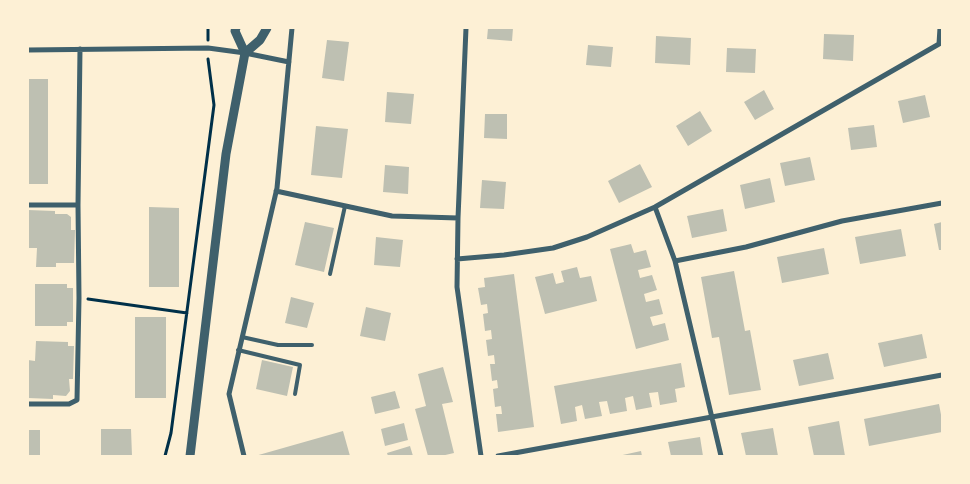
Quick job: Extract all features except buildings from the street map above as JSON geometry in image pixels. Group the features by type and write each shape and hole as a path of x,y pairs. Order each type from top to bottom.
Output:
{"street":[{"path":"236,28 235,31 246,53"},
{"path":"190,456 226,154 246,53 260,40 267,28"},
{"path":"244,456 229,394 276,190 292,28"},
{"path":"466,28 457,288 481,456"},
{"path":"940,28 939,44 942,49"},
{"path":"458,259 552,248 587,236 655,207 939,44"},
{"path":"28,50 208,48 246,53 289,62"},
{"path":"28,404 69,404 77,400 80,49"},
{"path":"276,190 392,216 458,218"},
{"path":"675,261 746,247 842,221 942,203"},
{"path":"28,205 78,206"},
{"path":"655,207 675,261 721,456"},
{"path":"498,456 942,375"}],"lane":[{"path":"330,274 346,206"},
{"path":"242,336 278,345 312,345"},
{"path":"238,350 300,365 295,394"}],"path":[{"path":"165,456 171,433 214,105 208,65"},
{"path":"79,298 187,313"}]}
